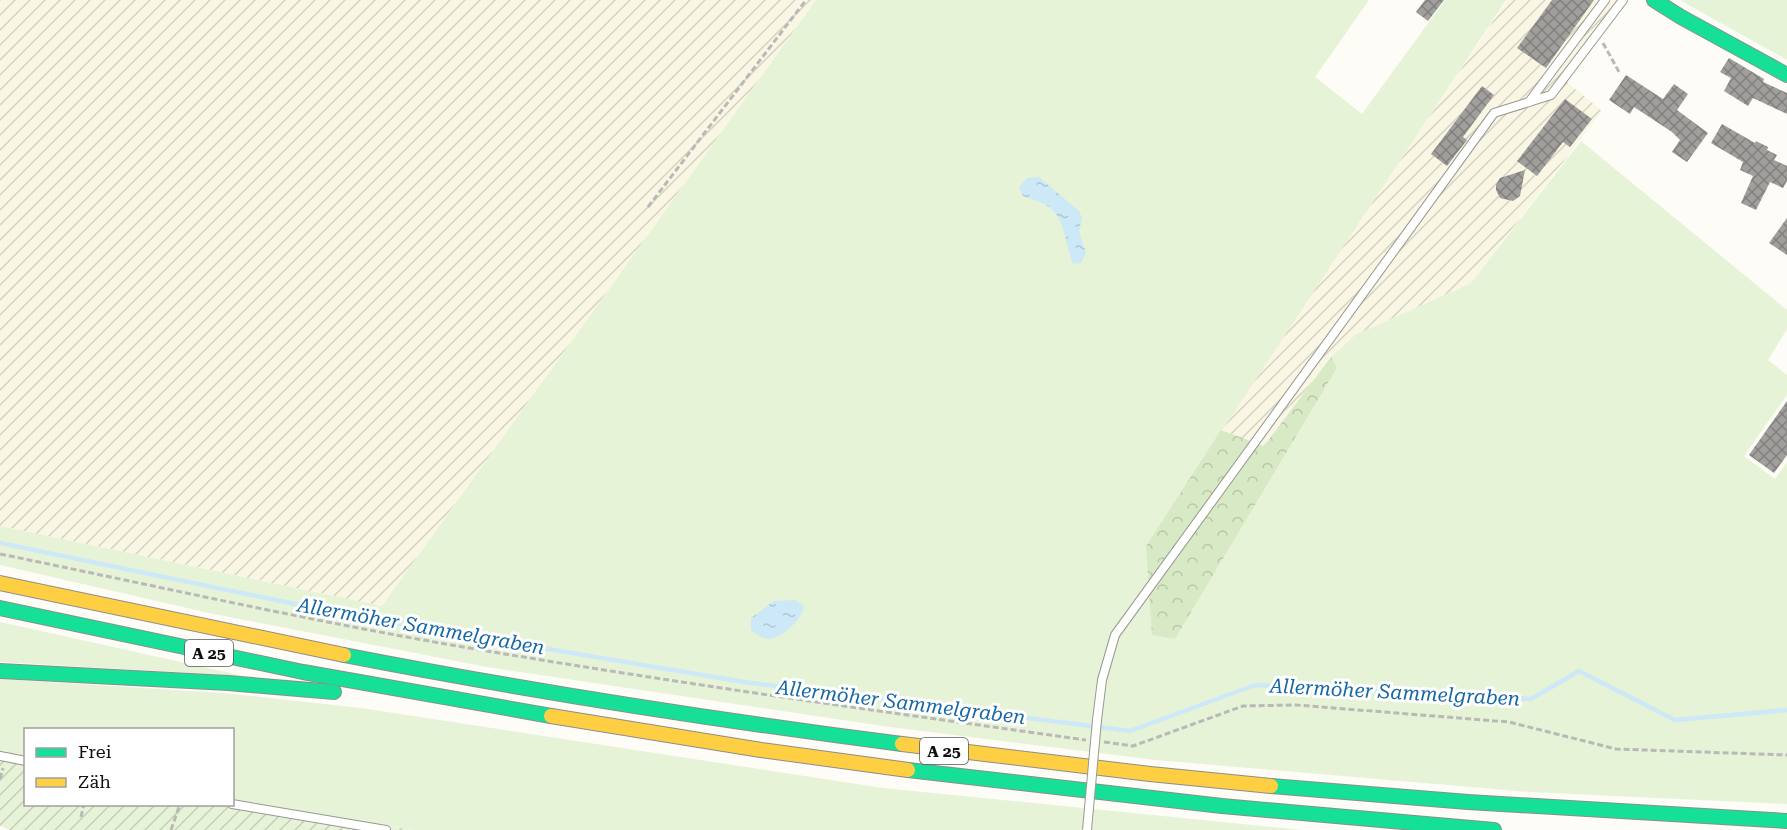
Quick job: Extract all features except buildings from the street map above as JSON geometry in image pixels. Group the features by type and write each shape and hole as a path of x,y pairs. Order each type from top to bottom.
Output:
{"main road":[{"path":"1654,0 1787,75"},
{"name":"A 25","path":"0,583 370,660 514,687 927,749 1083,768 1468,804 1787,821"},
{"name":"A 25","path":"0,608 105,632 418,695 650,733 958,777 1105,794 1494,830"},
{"path":"0,671 228,683 308,691 418,695"}],"lane":[{"path":"1529,102 1605,0"},
{"path":"1087,830 1102,680 1115,635 1494,113 1551,96 1623,0"},
{"path":"0,756 24,761"},
{"path":"234,804 386,830"}],"path":[{"path":"648,207 806,0"},
{"path":"1598,33 1619,72"},
{"path":"0,554 310,619 494,652 719,689 1086,740"},
{"path":"1098,742 1133,746 1243,705 1296,705 1509,722 1616,749 1787,755"},
{"path":"81,817 84,806"},
{"path":"171,830 179,806"}],"shaded area":[{"path":"0,0 816,0 382,606 0,526"},
{"path":"1507,0 1628,0 1566,81 1602,111 1471,283 1355,335 1331,357 1264,446 1221,430"}],"green space":[{"path":"816,0 1369,0 1315,77 1362,114 1445,0 1506,0 1146,546 1175,639 1337,368 1331,357 1355,335 1471,283 1581,141 1787,310 1787,329 1768,360 1787,375 1787,395 1744,456 1775,479 1787,462 1787,804 1530,792 1156,760 890,727 487,667 209,613 0,565 0,526 382,606"},
{"path":"1681,0 1787,0 1787,60 1692,7"},
{"path":"1331,357 1337,368 1175,639 1152,635 1146,546 1221,430 1264,446"},
{"path":"0,622 244,676 0,662"},
{"path":"0,679 224,693 361,708 883,788 1302,830 413,830 234,800 234,728 24,728 24,755 0,750"},
{"path":"0,750 24,755 24,806 234,806 234,800 413,830 10,830 0,826"}],"water":[{"path":"1039,177 1079,211 1082,218 1079,232 1086,253 1081,263 1073,264 1062,226 1055,213 1044,204 1023,196 1019,187 1027,178"},
{"path":"795,600 804,606 796,622 786,632 769,639 751,630 751,618 774,601"}],"waterway":[{"name":"Allermöher Sammelgraben","path":"0,543 353,616 744,682 1130,731 1255,685 1531,699 1579,671 1675,720 1787,710"}],"traffic: fast":[{"path":"1654,0 1787,75"},
{"path":"0,608 303,672 551,716"},
{"path":"344,655 622,704 902,744"},
{"path":"0,671 228,683 334,692"},
{"path":"908,770 1222,806 1494,830"},
{"path":"1271,786 1468,802 1787,821"}],"traffic: slow":[{"path":"0,583 344,655"},
{"path":"551,716 761,750 908,770"},
{"path":"902,744 1271,786"}]}
